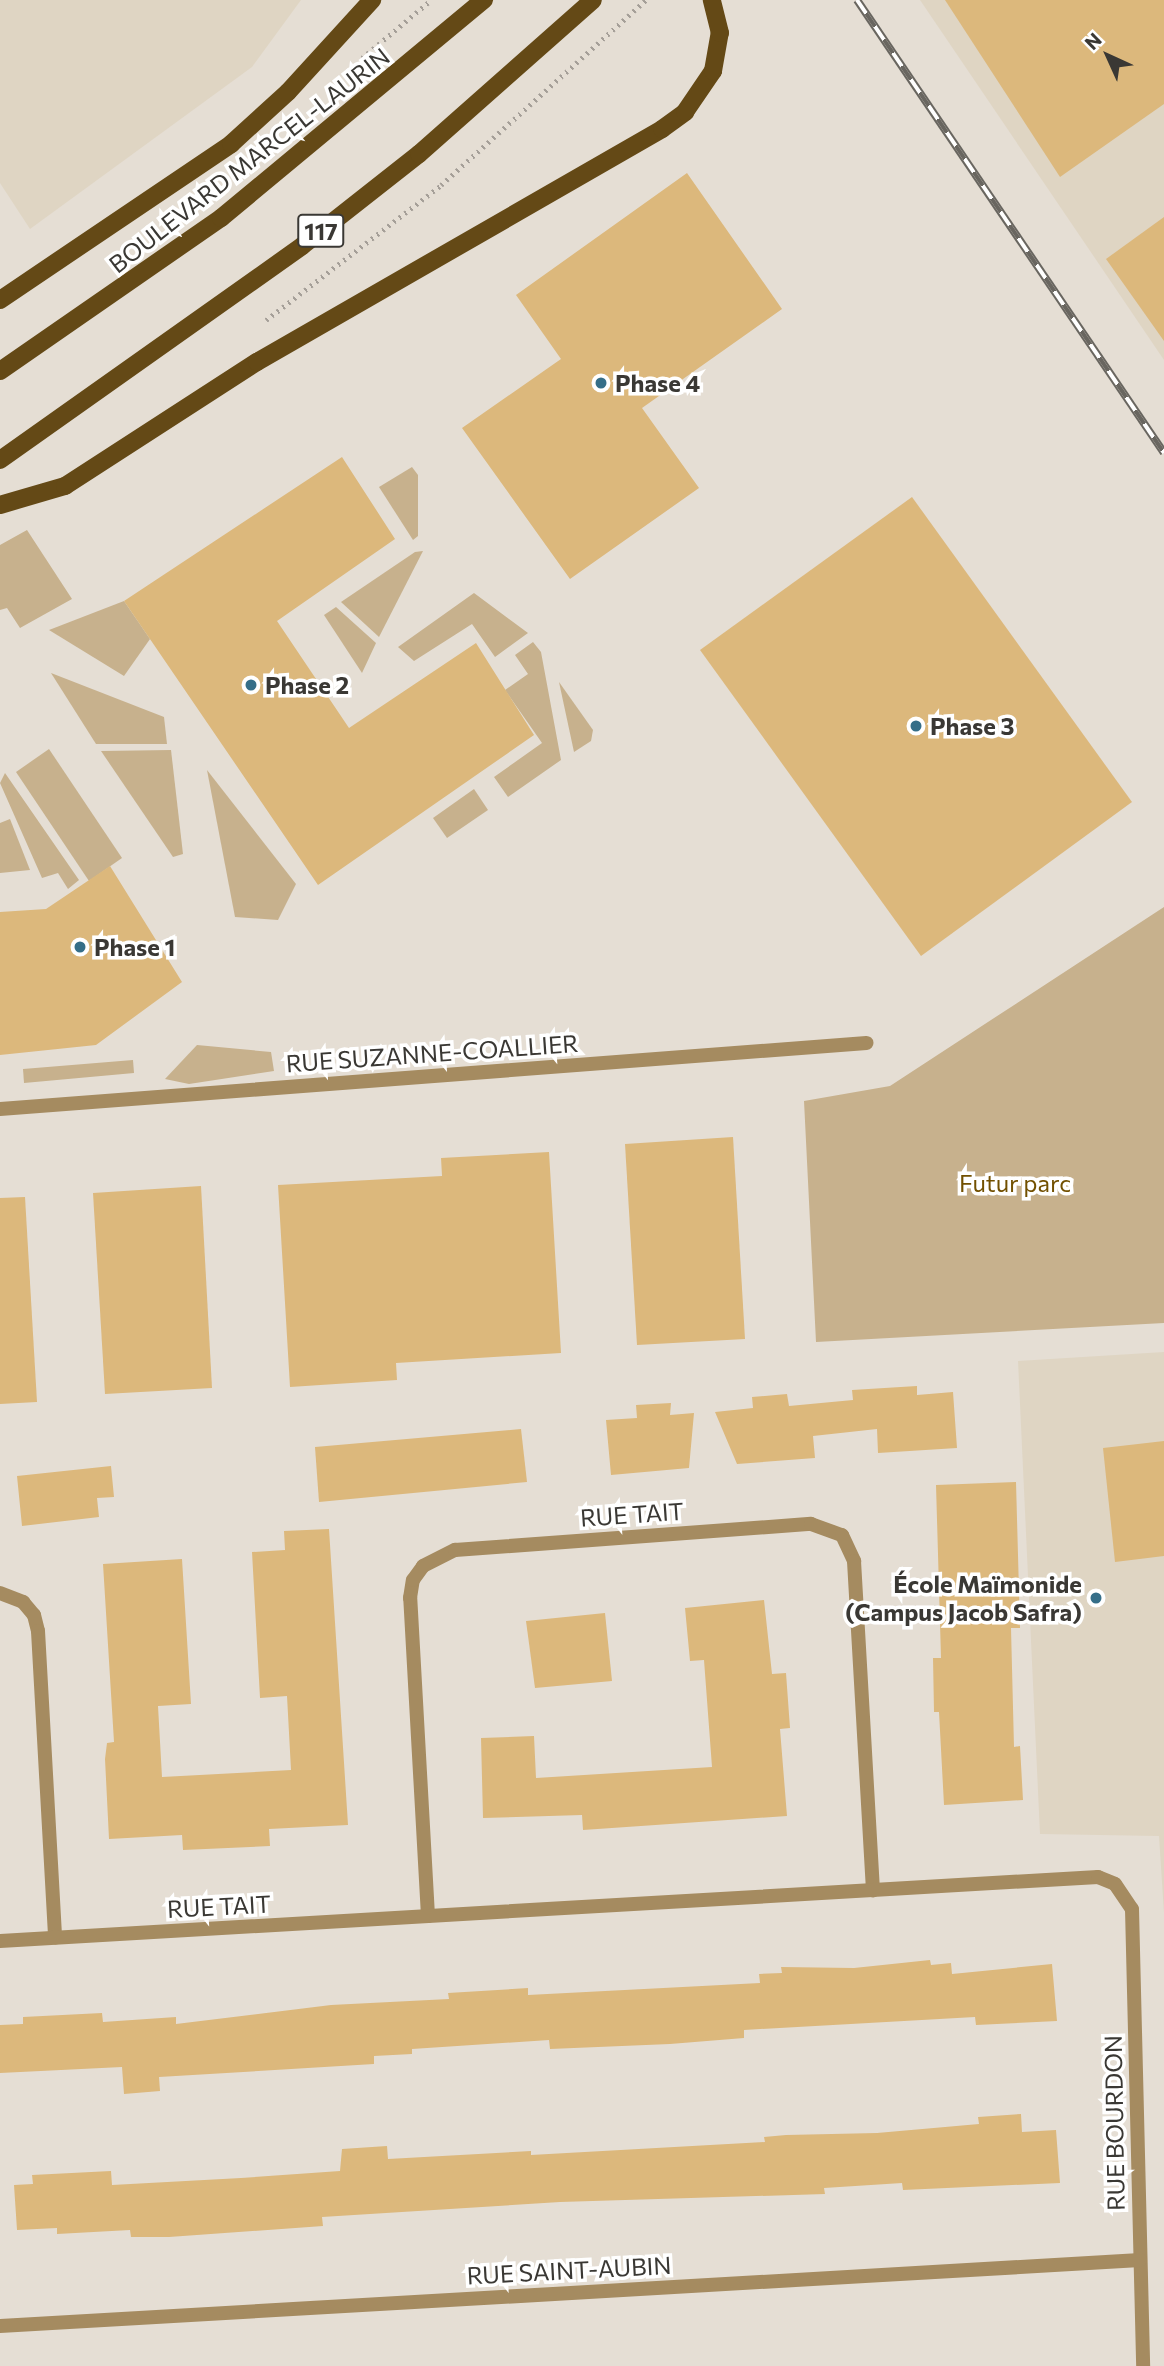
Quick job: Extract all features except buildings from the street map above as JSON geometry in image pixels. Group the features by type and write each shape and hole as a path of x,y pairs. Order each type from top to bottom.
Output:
{"main road":[{"path":"0,300 230,144 288,92 372,0"},
{"name":"BOULEVARD MARCEL-LAURIN","path":"0,371 222,218 484,0"},
{"name":"117","path":"0,460 302,246 419,154 593,0"},
{"path":"0,505 65,486 225,381 662,129 685,112 713,71 720,33 712,0"}],"street":[{"name":"RUE SUZANNE-COALLIER","path":"0,1109 866,1043"},
{"name":"RUE TAIT","path":"428,1916 410,1598 413,1580 423,1566 455,1550 811,1524 842,1535 854,1561 873,1890"},
{"path":"0,1593 23,1602 34,1615 38,1631 55,1938"},
{"name":"RUE TAIT","path":"0,1941 1086,1877 1115,1884"},
{"name":"RUE BOURDON","path":"1115,1884 1132,1909 1143,2366"},
{"name":"RUE SAINT-AUBIN","path":"0,2326 1140,2260"}],"path":[{"path":"257,327 441,185 646,0"}],"shaded area":[{"path":"0,0 301,0 252,67 30,229 0,183"},
{"path":"920,0 1164,0 1164,360"},
{"name":"École Maïmonide (Campus Jacob Safra)","path":"1164,1352 1164,1913 1159,1836 1040,1834 1018,1361"}],"green space":[{"path":"412,467 418,475 418,536 413,540 379,487"},
{"path":"27,530 72,599 20,628 7,608 0,610 0,545"},
{"path":"423,551 379,637 341,602 415,552"},
{"path":"474,593 528,633 495,657 472,624 414,661 398,647"},
{"path":"124,601 150,639 124,676 49,630"},
{"path":"336,607 376,643 362,673 324,615"},
{"path":"533,642 541,652 561,760 508,797 494,777 542,743 505,690 528,674 515,655"},
{"path":"51,673 164,717 167,744 96,744"},
{"path":"559,682 593,730 591,741 574,752"},
{"path":"49,749 122,858 89,881 16,772"},
{"path":"171,750 183,854 173,857 101,751"},
{"path":"207,770 296,884 278,920 235,917"},
{"path":"5,773 79,880 68,889 58,873 42,878 0,783"},
{"path":"474,789 488,810 447,838 433,818"},
{"path":"10,819 30,870 0,873 0,823"},
{"name":"Futur parc","path":"1164,907 1164,1323 816,1342 804,1101 890,1086"},
{"path":"197,1045 271,1052 274,1071 189,1084 165,1079"},
{"path":"133,1060 134,1073 24,1083 23,1069"}],"railway":[{"path":"857,0 1164,453"}],"place":[{"name":"Phase 4","path":"601,383"},
{"name":"Phase 2","path":"251,685"},
{"name":"Phase 3","path":"916,726"},
{"name":"Phase 1","path":"80,947"},
{"name":"École Maïmonide (Campus Jacob Safra)","path":"1096,1598"}]}
